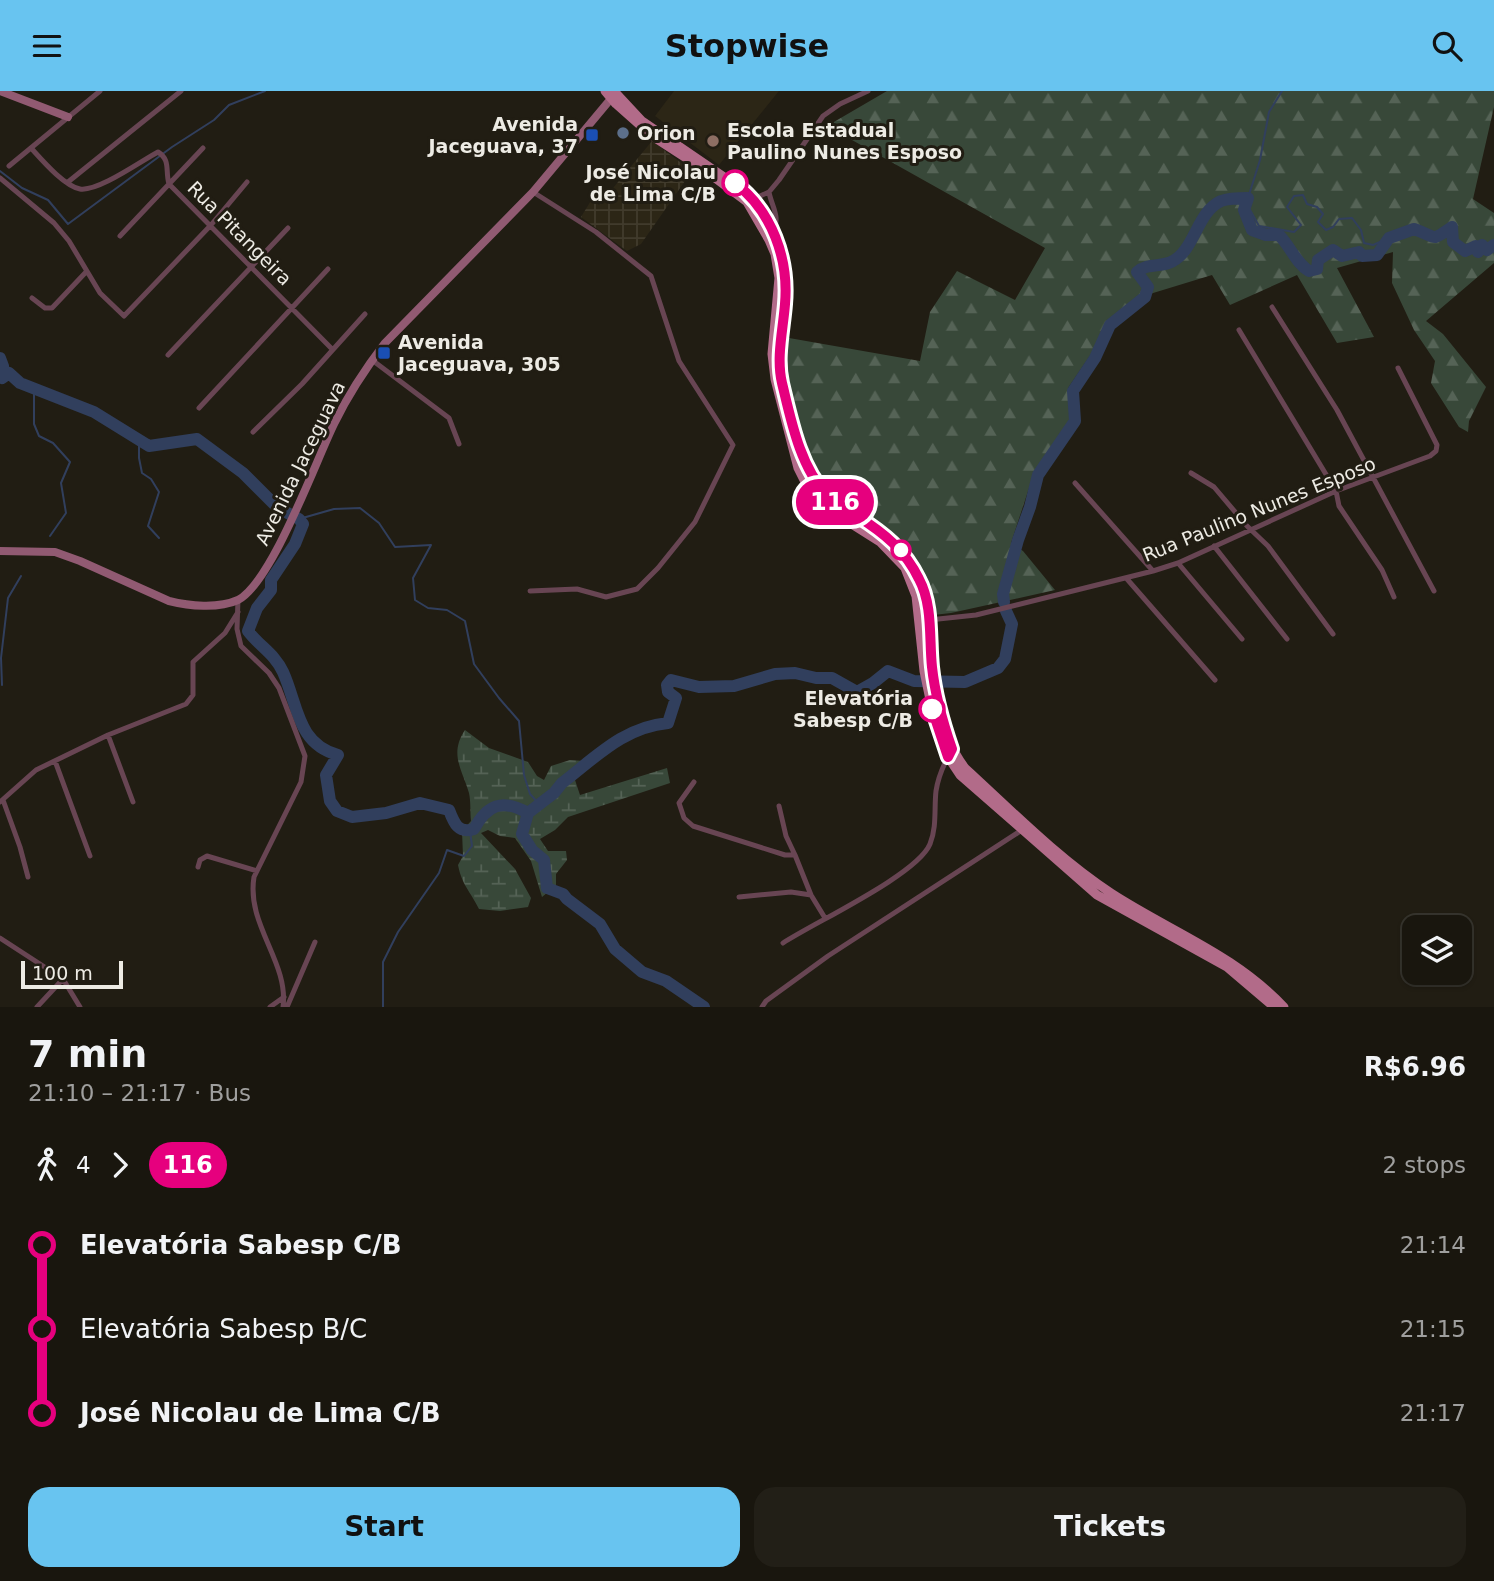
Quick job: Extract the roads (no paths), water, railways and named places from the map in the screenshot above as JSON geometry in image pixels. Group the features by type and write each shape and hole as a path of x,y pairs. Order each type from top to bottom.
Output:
{"main road":[{"path":"0,91 20,94 68,117"},
{"path":"611,93 642,121 720,172 750,201 780,248 786,276 780,354 781,379 806,464 827,496 887,535 901,550 923,587 929,620"},
{"name":"Avenida Jaceguava","path":"238,600 263,576 335,423 372,360 385,343 533,192 611,93"},
{"path":"769,233 779,278 772,353 775,379 798,468 820,504 863,530 905,568 924,618 929,620"},
{"path":"0,551 55,552 169,601 183,604 219,604 238,600"},
{"path":"916,596 932,693 950,753 1097,895 1227,967 1274,1007"},
{"path":"927,667 924,626 929,620"},
{"path":"1024,827 1104,888 1243,969 1284,1007"}],"street":[{"path":"9,166 100,91"},
{"path":"31,148 68,182 181,91"},
{"path":"750,201 769,192 824,116 840,104 868,91"},
{"path":"120,236 203,148"},
{"name":"Rua Pitangeira","path":"68,182 81,189 97,187 160,153 167,161 169,184 332,349"},
{"path":"0,178 54,223 69,241 100,293 122,315 127,316 247,182"},
{"path":"530,591 578,589 606,597 638,589 695,522 733,445 679,361 651,276 596,232 533,192"},
{"path":"769,192 776,217 776,225 769,233"},
{"path":"168,355 288,228"},
{"path":"199,408 328,269"},
{"path":"32,298 45,308 52,308 86,272"},
{"path":"1272,307 1337,410 1434,591"},
{"path":"253,432 302,384 365,314"},
{"path":"1239,330 1336,491 1339,506 1382,570 1394,597"},
{"path":"372,360 449,418 460,444"},
{"name":"Rua Paulino Nunes Esposo","path":"929,620 976,615 1127,579 1178,563 1336,491 1430,456 1436,451 1437,445 1398,368"},
{"path":"1191,473 1213,487 1249,529 1268,546 1333,634"},
{"path":"1075,483 1153,571"},
{"path":"1214,546 1287,639"},
{"path":"1178,563 1242,639"},
{"path":"1127,579 1215,681"},
{"path":"238,600 237,629 241,646 275,682 305,756 301,782 257,871 252,888 262,932 283,984 285,1007"},
{"path":"28,877 1,801 36,770 108,735 186,704 192,695 193,662 225,633 238,612"},
{"path":"108,735 133,802"},
{"path":"783,943 865,897 925,854 935,827 937,783 950,753"},
{"path":"55,761 89,856"},
{"path":"694,782 679,803 681,813 688,823 762,848 795,855"},
{"path":"779,806 786,836 811,895 825,918"},
{"path":"762,1007 766,1001 828,956 1024,827"},
{"path":"198,867 200,860 207,856 257,871"},
{"path":"739,897 791,892 811,895"},
{"path":"0,938 62,979 80,1007"},
{"path":"285,1007 315,943"},
{"path":"37,1007 62,979"},
{"path":"270,1007 284,997"}],"waterway":[{"path":"0,171 22,188 48,200 68,224 172,147 214,120 229,105 265,91"},
{"path":"1282,91 1269,112 1260,160 1248,198 1249,208 1259,226 1294,232 1301,225 1287,207 1294,196 1303,195 1307,204 1317,207 1323,214 1318,222 1326,230 1333,227 1339,219 1352,218 1361,230 1364,243 1373,245 1389,238"},
{"path":"1004,602 1003,594 1038,475 1075,421 1073,391 1095,358 1110,325 1145,297 1148,287 1137,272 1146,267 1168,263 1180,255 1213,206 1224,200 1248,198 1244,210 1252,230 1266,235 1279,235 1309,271 1317,269 1318,260 1333,250 1342,256 1359,252 1362,256 1377,255 1389,238 1414,229 1434,237 1452,227 1453,242 1465,251 1476,246 1478,252 1482,245 1487,250 1494,245"},
{"path":"0,358 3,366 0,370"},
{"path":"0,376 2,378 9,373 20,383 94,412 149,446 197,439 243,473 278,508 303,524 295,544 271,580 271,590 257,608 248,631 280,666 307,733 324,750 338,755 326,775 330,801 337,811 352,817 386,813 420,803 449,810 457,826 469,830 474,829 484,814 496,806 519,808 528,813 522,834 532,850 544,860 547,888 563,894 600,924 615,949 642,972 666,981 704,1007"},
{"path":"34,389 34,424 39,436 53,443 70,462 61,483 66,513 50,536"},
{"path":"139,441 142,473 151,479 159,492 148,526 159,538"},
{"path":"299,519 334,509 360,508 379,523 395,547 431,545 413,578 415,600 428,608 447,610 465,621 474,664 519,721 524,775 530,794 539,804"},
{"path":"2,685 1,658 8,598 21,576"},
{"path":"528,813 611,745 638,730 668,723 676,698 668,692 667,685 671,680 699,687 734,686 775,674 795,673 816,678 832,678 857,692 888,671 914,681 965,682 998,668 1005,659 1012,624 1006,611"},
{"path":"383,1007 383,962 398,932 439,873 447,850 464,856 472,846 470,831"}],"place":[{"name":"Orion","path":"623,133"},
{"name":"Avenida Jaceguava, 37","path":"592,135"},
{"name":"Escola Estadual Paulino Nunes Esposo","path":"713,141"},
{"name":"José Nicolau de Lima C/B","path":"735,183"},
{"name":"Avenida Jaceguava, 305","path":"384,353"},
{"name":"Elevatória Sabesp C/B","path":"932,709"}]}
